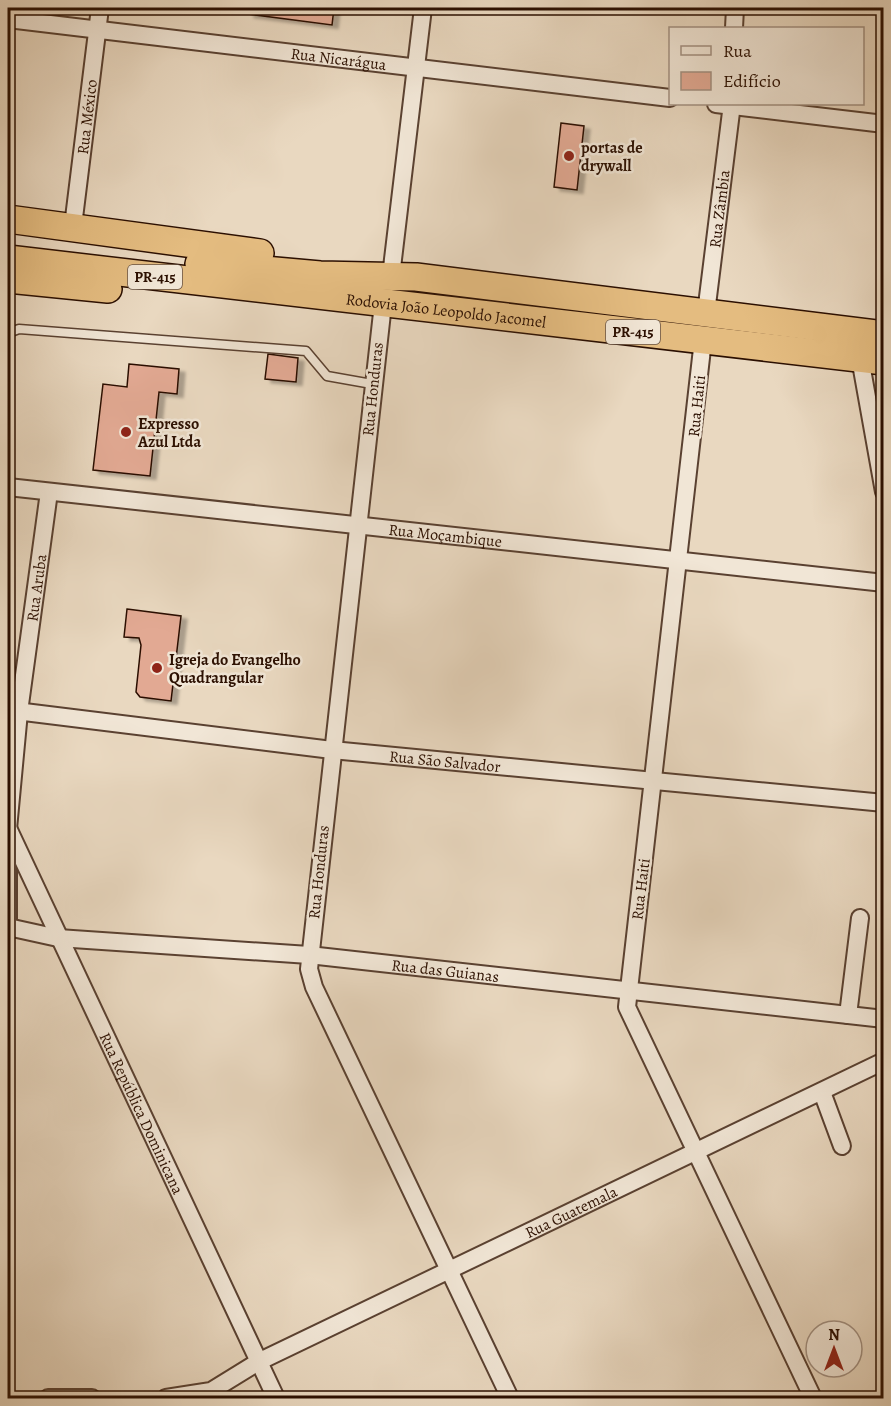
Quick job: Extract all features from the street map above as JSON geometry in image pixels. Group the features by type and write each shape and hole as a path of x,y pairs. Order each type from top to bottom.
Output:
{"highway":[{"path":"8,219 207,244 392,276"},
{"name":"Rodovia João Leopoldo Jacomel","path":"8,242 320,275 392,276 884,335"},
{"name":"Rodovia João Leopoldo Jacomel","path":"8,259 303,295 872,359"},
{"path":"8,279 196,298 303,295"}],"street":[{"name":"Rua México","path":"73,226 100,8"},
{"path":"392,276 423,8"},
{"path":"734,27 735,8"},
{"name":"Rua Nicarágua","path":"8,19 669,98"},
{"name":"Rua Zâmbia","path":"706,313 727,105"},
{"path":"735,105 884,124"},
{"name":"Rua Honduras","path":"382,304 309,969 314,987 510,1398"},
{"name":"Rua Haiti","path":"703,340 627,1007 813,1398"},
{"path":"872,359 884,492"},
{"name":"Rua Moçambique","path":"8,487 884,583"},
{"name":"Rua Aruba","path":"8,929 8,829 13,711 49,492"},
{"name":"Rua São Salvador","path":"13,711 332,750 884,803"},
{"name":"Rua República Dominicana","path":"8,829 276,1398"},
{"path":"848,1015 860,918"},
{"name":"Rua das Guianas","path":"8,929 58,938 309,955 884,1019"},
{"name":"Rua Guatemala","path":"166,1398 210,1391 258,1362 884,1061"},
{"path":"822,1092 842,1146"},
{"path":"48,1398 92,1398"}],"lane":[{"path":"8,333 19,328 306,351 327,376 372,384"}],"building":[{"path":"249,8 334,8 332,25 248,14"},
{"name":"portas de drywall","path":"561,123 584,126 577,190 554,187"},
{"path":"268,354 298,358 296,382 265,379"},
{"name":"Expresso Azul Ltda","path":"129,364 179,369 177,394 159,392 150,476 93,470 103,384 127,387"},
{"name":"Igreja do Evangelho Quadrangular","path":"127,609 181,616 171,701 140,697 136,692 141,645 139,638 124,637"}],"place":[{"name":"portas de drywall","path":"569,156"},
{"name":"Expresso Azul Ltda","path":"126,432"},
{"name":"Igreja do Evangelho Quadrangular","path":"157,668"}]}
